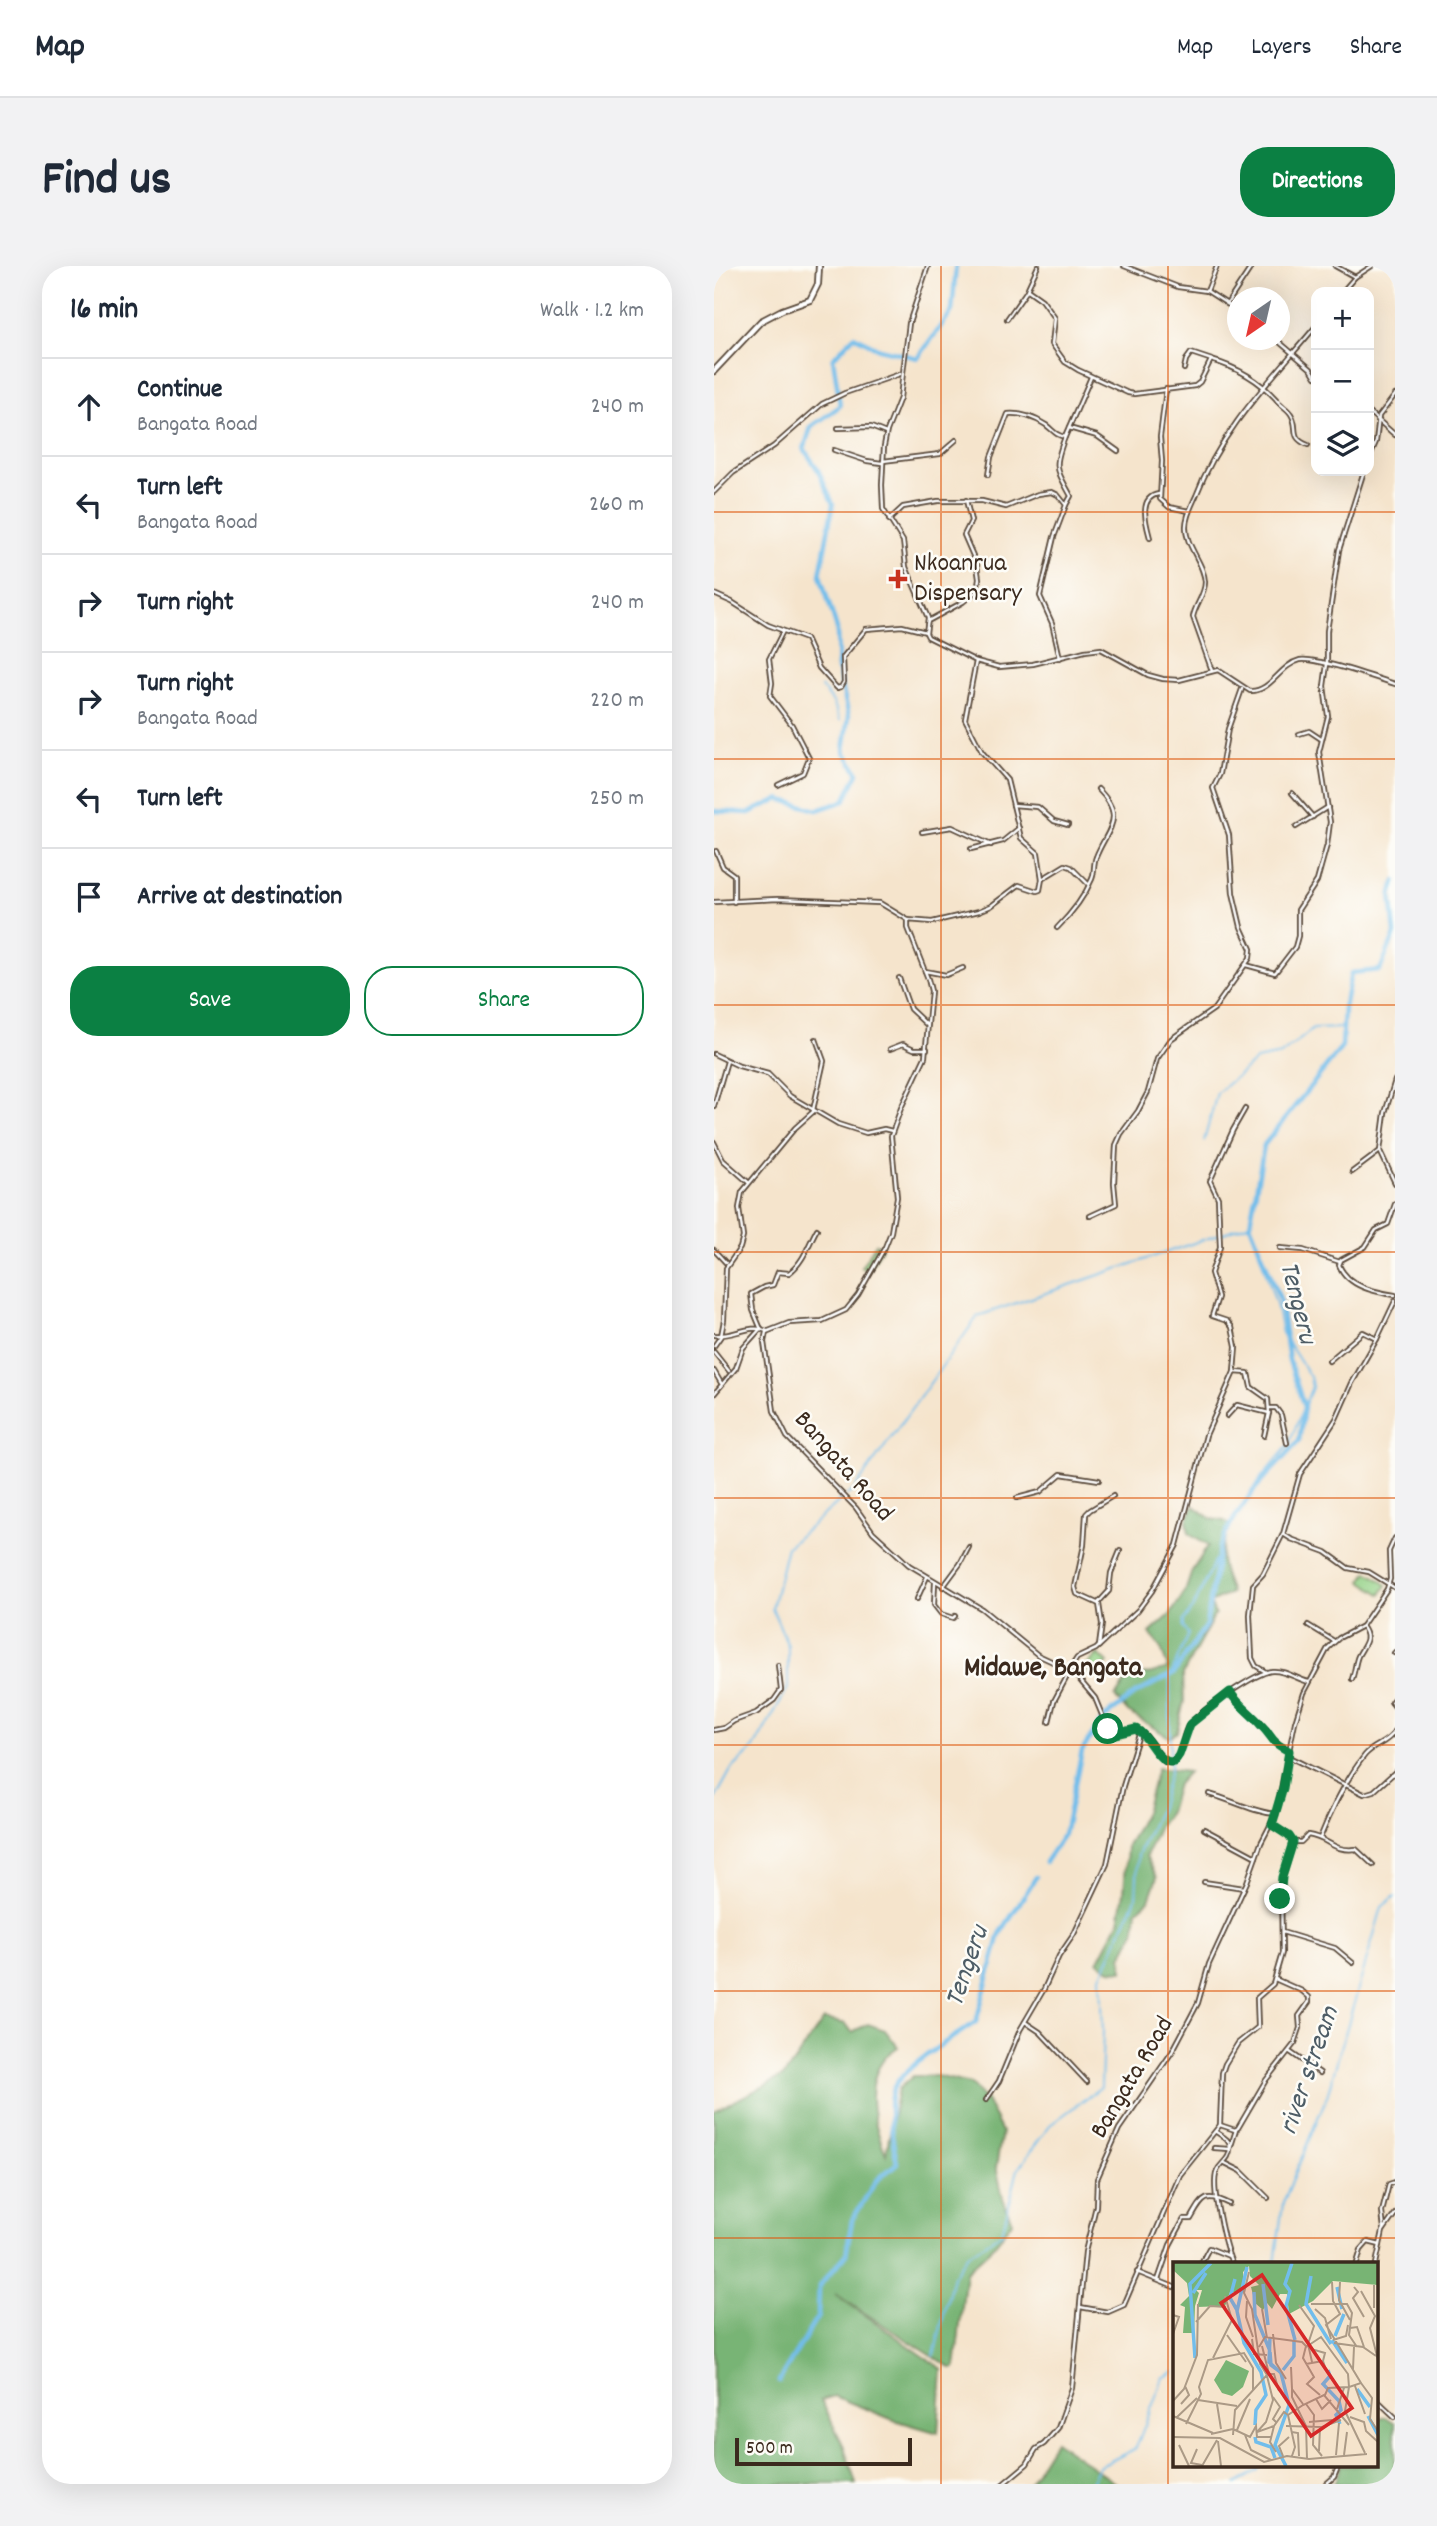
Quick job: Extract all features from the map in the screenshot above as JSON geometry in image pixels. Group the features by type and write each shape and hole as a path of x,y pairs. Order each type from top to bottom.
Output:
{"street":[{"path":"714,372 761,321 810,300 818,284 819,266"},
{"path":"926,632 928,621 906,567 903,541 882,507 886,433 898,403 909,323 928,266"},
{"path":"1007,319 1028,290 1038,266"},
{"path":"1124,266 1172,285 1207,291 1226,305 1252,266"},
{"path":"1207,291 1217,266"},
{"path":"1335,266 1355,277"},
{"path":"1346,287 1355,277 1372,266"},
{"path":"1028,290 1042,299 1055,317 1052,344 1065,362 1130,394 1166,389 1181,390 1197,385 1212,360"},
{"path":"1212,671 1193,617 1204,591 1205,579 1187,534 1186,523 1213,457 1263,386 1311,332"},
{"path":"1290,350 1311,372"},
{"path":"1184,369 1191,353 1238,369 1263,386 1290,411 1295,435 1299,441 1308,445"},
{"path":"714,492 733,473 774,446 822,404 839,395 902,373"},
{"path":"1060,658 1052,623 1040,593 1054,537 1070,496 1058,475 1057,467 1065,437 1091,377"},
{"path":"1166,389 1161,429 1162,466 1159,494 1165,505 1190,511"},
{"path":"1374,447 1378,420 1395,395"},
{"path":"1370,413 1395,435"},
{"path":"988,475 990,457 1009,414 1027,416 1048,426 1055,435 1065,437"},
{"path":"838,428 871,427 886,433"},
{"path":"1069,428 1097,436 1118,451"},
{"path":"834,450 859,459 883,462 940,454 956,440"},
{"path":"1246,965 1275,973 1295,947 1299,907 1317,881 1323,860 1330,822 1319,752 1328,716 1324,689 1327,631 1337,557 1362,476"},
{"path":"889,520 905,506 938,501 984,501 1006,507 1038,494 1052,492 1066,505"},
{"path":"1150,538 1146,522 1147,500 1150,496 1159,494"},
{"path":"928,621 963,602 978,588 976,559 965,540 965,532 971,521 966,500"},
{"path":"714,594 764,623 806,639 819,668 838,688 844,682 844,657 868,628 902,626 926,632 931,639 976,661 1009,667 1101,649 1148,675 1170,680 1188,679 1212,671 1223,672 1242,688 1250,691 1259,691 1300,660 1327,664 1395,684"},
{"path":"778,785 803,773 809,758 792,725 770,696 772,683 769,659 783,631"},
{"path":"715,903 785,900 880,903 908,920 932,922 991,906 1017,886 1026,885 1039,891 1042,879 1038,853 1022,839 1007,780 982,752 965,719 976,661"},
{"path":"1090,1216 1116,1204 1116,1145 1124,1128 1136,1115 1145,1098 1162,1051 1175,1036 1214,1009 1250,958 1251,949 1235,905 1229,835 1213,788 1242,688"},
{"path":"1299,734 1309,731 1321,739"},
{"path":"1057,928 1074,909 1089,885 1097,855 1112,829 1111,805 1098,789"},
{"path":"1292,793 1313,817"},
{"path":"1013,805 1038,807 1054,821 1068,825"},
{"path":"1296,827 1328,807"},
{"path":"922,832 953,827 991,845"},
{"path":"971,849 1007,839 1019,828"},
{"path":"716,851 723,867 734,875 734,902"},
{"path":"1042,879 1065,865 1071,867 1089,885"},
{"path":"714,1335 760,1328 767,1331 789,1323 814,1323 846,1310 858,1295 885,1247 893,1224 897,1197 892,1131 921,1070 927,1049 931,991 908,928 908,920"},
{"path":"925,971 946,975 963,968"},
{"path":"899,978 910,1009 927,1025"},
{"path":"714,1346 721,1336 725,1314 727,1265 742,1244 739,1202 742,1192 813,1110 824,1061 816,1040"},
{"path":"890,1049 904,1044 914,1049 927,1049"},
{"path":"714,1054 768,1074 784,1091 838,1124 866,1133 884,1129 892,1131"},
{"path":"714,1106 727,1061"},
{"path":"1395,1080 1385,1113 1380,1151 1384,1163 1393,1171 1395,1183"},
{"path":"1049,1722 1054,1701 1077,1658 1099,1646 1143,1604 1175,1550 1206,1435 1234,1372 1236,1348 1230,1325 1225,1320 1212,1316 1219,1297 1211,1273 1220,1247 1218,1198 1210,1181 1245,1109"},
{"path":"714,1142 723,1160 748,1182"},
{"path":"1352,1172 1380,1151"},
{"path":"1340,1262 1365,1247 1376,1230 1386,1226 1395,1204"},
{"path":"760,1328 753,1310 751,1294 773,1285 779,1271 789,1273 793,1270 807,1252 817,1229"},
{"path":"1280,1248 1310,1251 1340,1262"},
{"path":"714,1250 727,1265"},
{"path":"1340,1262 1342,1272 1363,1287 1377,1293 1395,1295"},
{"path":"1266,1672 1256,1666 1252,1658 1251,1597 1254,1584 1263,1574 1283,1534 1300,1474 1336,1419 1395,1301"},
{"path":"714,1394 736,1368 743,1348 760,1328"},
{"name":"Bangata Road","path":"767,1331 764,1342 772,1401 784,1433 856,1508 873,1532 909,1565 982,1609 1038,1655 1069,1670 1091,1692 1109,1732 1115,1734 1133,1728 1140,1731"},
{"path":"1329,1361 1363,1332 1377,1339"},
{"path":"714,1352 730,1372"},
{"path":"714,1371 722,1385"},
{"path":"1234,1372 1248,1373 1253,1390 1267,1398 1269,1411 1264,1436"},
{"path":"1227,1416 1237,1405 1269,1411 1276,1408 1280,1412 1287,1444"},
{"path":"1017,1498 1040,1492 1061,1474 1099,1480"},
{"path":"1098,1603 1076,1593 1077,1575 1084,1545 1086,1514 1113,1496"},
{"path":"1283,1534 1326,1552 1348,1568 1365,1570 1395,1588"},
{"name":"Bangata Road","path":"1003,2484 1027,2464 1035,2450 1044,2444 1061,2423 1073,2383 1086,2245 1096,2206 1097,2179 1119,2129 1171,2055 1196,2007 1211,1960 1244,1888 1262,1840 1276,1814 1298,1709 1309,1682 1325,1651 1334,1642 1362,1626 1389,1584 1388,1558 1395,1538"},
{"path":"943,1587 969,1547"},
{"path":"1098,1603 1108,1591 1111,1573 1120,1551"},
{"path":"917,1599 927,1577"},
{"path":"935,1582 933,1605 941,1614 953,1619 955,1616"},
{"path":"1098,1603 1102,1624 1099,1646"},
{"path":"1308,1625 1334,1642"},
{"path":"1352,1679 1357,1659 1367,1641 1367,1633 1362,1626"},
{"path":"714,1730 752,1715 774,1700 781,1690 778,1665"},
{"path":"986,2100 1002,2076 1024,2022 1044,1989 1059,1956 1074,1934 1110,1857 1123,1786 1140,1731 1161,1759 1174,1762 1190,1724 1230,1692 1266,1672 1284,1672 1309,1682"},
{"path":"1230,1692 1240,1706 1264,1727 1270,1739 1289,1751"},
{"path":"1395,1697 1391,1702 1395,1707"},
{"path":"1320,1838 1344,1786 1366,1754 1387,1741 1395,1731"},
{"path":"1289,1757 1360,1793 1370,1794 1395,1772"},
{"path":"1209,1794 1238,1802 1257,1812 1276,1814"},
{"path":"1272,1825 1289,1836 1293,1842 1300,1843 1308,1835 1342,1850 1356,1849 1373,1865"},
{"path":"1204,1829 1256,1857"},
{"path":"1080,2308 1108,2312 1123,2307 1180,2175 1220,2125 1223,2068 1238,2043 1258,2027 1256,1998 1271,1986 1282,1953 1281,1880 1293,1842"},
{"path":"1204,1882 1244,1888"},
{"path":"1282,1932 1335,1948 1353,1963"},
{"path":"1232,2262 1216,2197 1216,2175 1225,2163 1236,2130 1268,2078 1290,2052 1299,2032 1299,2017 1309,2002 1309,1997 1302,1991 1275,1979"},
{"path":"1024,2022 1040,2032 1087,2082"},
{"path":"1290,2052 1320,2073"},
{"path":"1220,2125 1236,2130"},
{"path":"1216,2132 1228,2141 1230,2149"},
{"path":"1214,2148 1230,2149"},
{"path":"1225,2163 1241,2171 1268,2198"},
{"path":"1376,2262 1384,2229 1383,2206 1389,2184 1395,2182"},
{"path":"1158,2280 1184,2218 1191,2219 1202,2200 1216,2197 1229,2204"},
{"path":"1384,2229 1395,2214"},
{"path":"1357,2262 1361,2250 1368,2242 1380,2245"},
{"path":"1202,2262 1209,2248 1229,2256"},
{"path":"1137,2272 1173,2287"},
{"path":"1378,2401 1395,2417"},
{"path":"1326,2484 1334,2477 1339,2466"}],"green space":[{"path":"876,1244 882,1248 868,1271 861,1267"},
{"path":"1194,1506 1212,1519 1230,1525 1221,1559 1231,1593 1210,1603 1215,1614 1183,1674 1184,1701 1177,1732 1169,1737 1128,1712 1115,1697 1129,1677 1168,1668 1161,1649 1150,1633 1170,1615 1208,1546 1189,1534 1187,1520"},
{"path":"1368,1572 1387,1585 1381,1594 1362,1581"},
{"path":"1098,1654 1108,1663 1094,1677 1085,1668"},
{"path":"1157,1768 1188,1772 1177,1784 1169,1812 1159,1826 1146,1856 1157,1877 1149,1900 1137,1910 1135,1931 1122,1956 1123,1971 1110,1970 1098,1962 1119,1922 1127,1846 1145,1812"},
{"path":"824,2019 846,2024 852,2032 868,2024 885,2030 898,2047 886,2057 878,2069 872,2096 876,2126 886,2154 898,2089 913,2076 937,2076 970,2084 986,2100 1002,2132 996,2167 1012,2222 994,2246 966,2272 955,2368 835,2294 942,2369 938,2433 891,2419 834,2396 821,2400 844,2447 856,2484 714,2484 714,2111 784,2076"},
{"path":"1386,2417 1395,2423 1395,2484 1334,2484 1341,2466 1378,2466 1378,2419"},
{"path":"1055,2441 1117,2484 1028,2484"}],"waterway":[{"path":"714,811 749,813 779,799 817,810 844,801 858,773 844,750 849,716 838,669 837,629 820,575 833,504 818,470 804,449 811,427 840,406 833,358 854,336 879,349 918,358 952,311 956,266"},
{"path":"821,687 833,702 840,720"},
{"name":"Tengeru","path":"1104,1718 1135,1694 1174,1673 1206,1625 1219,1548 1230,1525 1253,1491 1299,1441 1304,1407 1289,1360 1280,1299 1250,1224 1264,1145 1342,1047 1344,1008 1351,973 1380,970 1395,934 1391,896 1395,881"},
{"path":"1204,1141 1217,1093 1256,1060 1281,1055 1313,1029 1343,1028"},
{"path":"847,1495 853,1491 978,1316 1250,1224 1276,1303 1282,1333 1310,1377 1312,1387 1288,1446 1261,1478 1251,1498 1234,1517 1222,1544"},
{"path":"714,1801 731,1770 754,1748 788,1688 788,1646 772,1608 787,1547 842,1499"},
{"path":"934,2356 953,2276 968,2254 1002,2233 1018,2169 1050,2125 1101,2087 1101,1977 1136,1898 1138,1855 1160,1807 1170,1770 1170,1677 1188,1634 1183,1627 1183,1621 1194,1606 1215,1560"},
{"name":"Tengeru","path":"1045,1862 1064,1834 1082,1751 1102,1720"},
{"name":"Tengeru","path":"779,2381 818,2316 819,2286 846,2255 852,2220 876,2181 897,2163 892,2137 892,2092 916,2063 976,2022 1000,1934 1036,1877"},
{"name":"river stream","path":"1275,2262 1283,2203 1327,2096 1382,1907 1395,1896"},
{"name":"river stream","path":"1090,2484 1099,2467 1136,2448 1163,2378 1173,2373"},
{"path":"1236,2484 1260,2466"}],"place":[{"name":"Nkoanrua Dispensary","path":"898,579"}],"district":[{"name":"Midawe, Bangata","path":"1053,1670"}],"route":[{"path":"1108,1729 1115,1734 1136,1729 1146,1736 1161,1759 1174,1762 1190,1724 1230,1692 1236,1702 1264,1727 1268,1737 1289,1751 1283,1788 1272,1825 1293,1840 1282,1877 1280,1899"}]}
